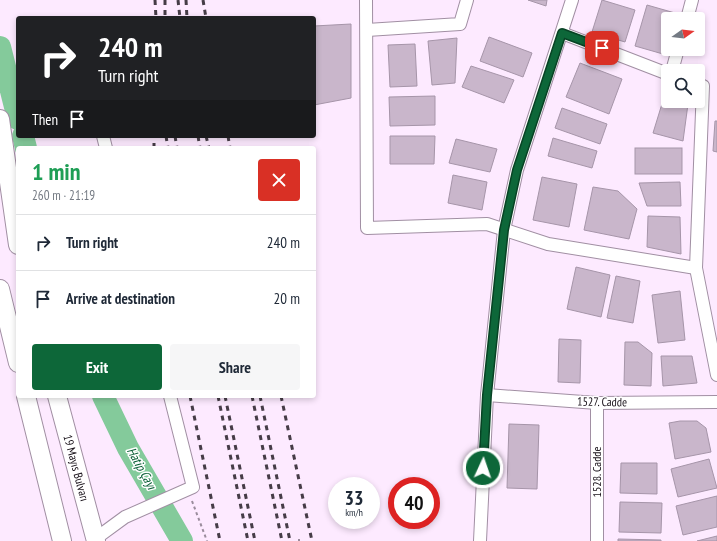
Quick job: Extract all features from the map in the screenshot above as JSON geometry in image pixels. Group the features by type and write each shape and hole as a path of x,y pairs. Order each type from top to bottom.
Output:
{"highway":[{"path":"0,119 16,231"},
{"path":"0,179 16,243"},
{"path":"0,289 16,355"},
{"path":"26,398 62,541"},
{"name":"19 Mayıs Bulvarı","path":"58,398 96,540"}],"street":[{"path":"366,0 367,228 487,224 548,244 696,268"},
{"path":"367,30 460,24 467,0"},
{"path":"480,541 487,395 504,230 517,170 572,0"},
{"path":"689,12 692,0"},
{"path":"562,33 661,71"},
{"path":"702,108 696,268 717,375"},
{"name":"1527. Cadde","path":"487,395 597,403 717,402"},
{"path":"96,540 125,517 193,487 171,398"},
{"name":"1528. Cadde","path":"597,403 597,541"}],"path":[{"path":"188,489 207,541"}],"building":[{"path":"528,0 547,0 546,6"},
{"path":"602,0 635,10 625,42 592,32"},
{"path":"647,5 672,12 661,12 661,53 635,46"},
{"path":"351,24 351,98 316,105 316,26"},
{"path":"489,37 532,53 523,77 480,61"},
{"path":"457,38 455,83 432,85 428,41"},
{"path":"415,44 417,86 390,87 388,45"},
{"path":"580,63 622,79 609,114 566,97"},
{"path":"471,66 514,80 504,103 462,87"},
{"path":"435,96 435,125 390,126 389,97"},
{"path":"661,107 687,108 683,141 653,133"},
{"path":"562,108 607,124 600,144 555,128"},
{"path":"715,121 717,121 717,152 713,151"},
{"path":"390,136 435,136 434,164 390,164"},
{"path":"553,138 597,151 592,168 548,156"},
{"path":"456,139 497,149 490,172 449,163"},
{"path":"635,148 682,148 682,174 635,174"},
{"path":"453,175 487,182 482,210 448,203"},
{"path":"542,177 577,184 569,227 533,220"},
{"path":"680,182 681,206 647,206 639,183"},
{"path":"593,187 618,191 637,209 629,239 584,230"},
{"path":"648,216 680,217 681,254 647,247"},
{"path":"576,267 610,275 601,317 567,309"},
{"path":"616,276 640,281 633,323 607,318"},
{"path":"680,291 685,340 658,343 652,295"},
{"path":"559,339 581,340 580,383 558,382"},
{"path":"625,342 638,342 652,353 651,386 624,385"},
{"path":"661,356 692,356 697,383 663,386"},
{"path":"680,421 697,421 706,428 711,452 675,459 669,423"},
{"path":"509,424 539,425 537,489 507,488"},
{"path":"709,459 717,488 678,497 671,469"},
{"path":"621,463 657,463 657,494 620,493"},
{"path":"717,496 717,527 683,535 676,506"},
{"path":"620,502 662,503 661,533 619,532"},
{"path":"717,536 717,541 697,541"},
{"path":"618,539 661,540 661,541 618,541"}],"waterway":[{"name":"Hatip Çayı","path":"0,47 16,111"},
{"name":"Hatip Çayı","path":"24,138 26,146"},
{"name":"Hatip Çayı","path":"104,398 128,448 182,541"}],"railway":[{"path":"155,0 156,16"},
{"path":"165,0 165,16"},
{"path":"178,0 180,16"},
{"path":"186,0 187,16"},
{"path":"203,0 206,16"},
{"path":"154,138 154,146"},
{"path":"166,138 168,146"},
{"path":"175,138 177,146"},
{"path":"198,138 200,146"},
{"path":"206,138 208,146"},
{"path":"228,138 230,146"},
{"path":"190,398 220,541"},
{"path":"218,398 248,541"},
{"path":"225,398 255,541"},
{"path":"252,398 282,541"},
{"path":"260,398 290,541"},
{"path":"281,398 312,541"}],"route":[{"path":"483,468 487,395 504,230 517,170 562,33 602,48"}]}
